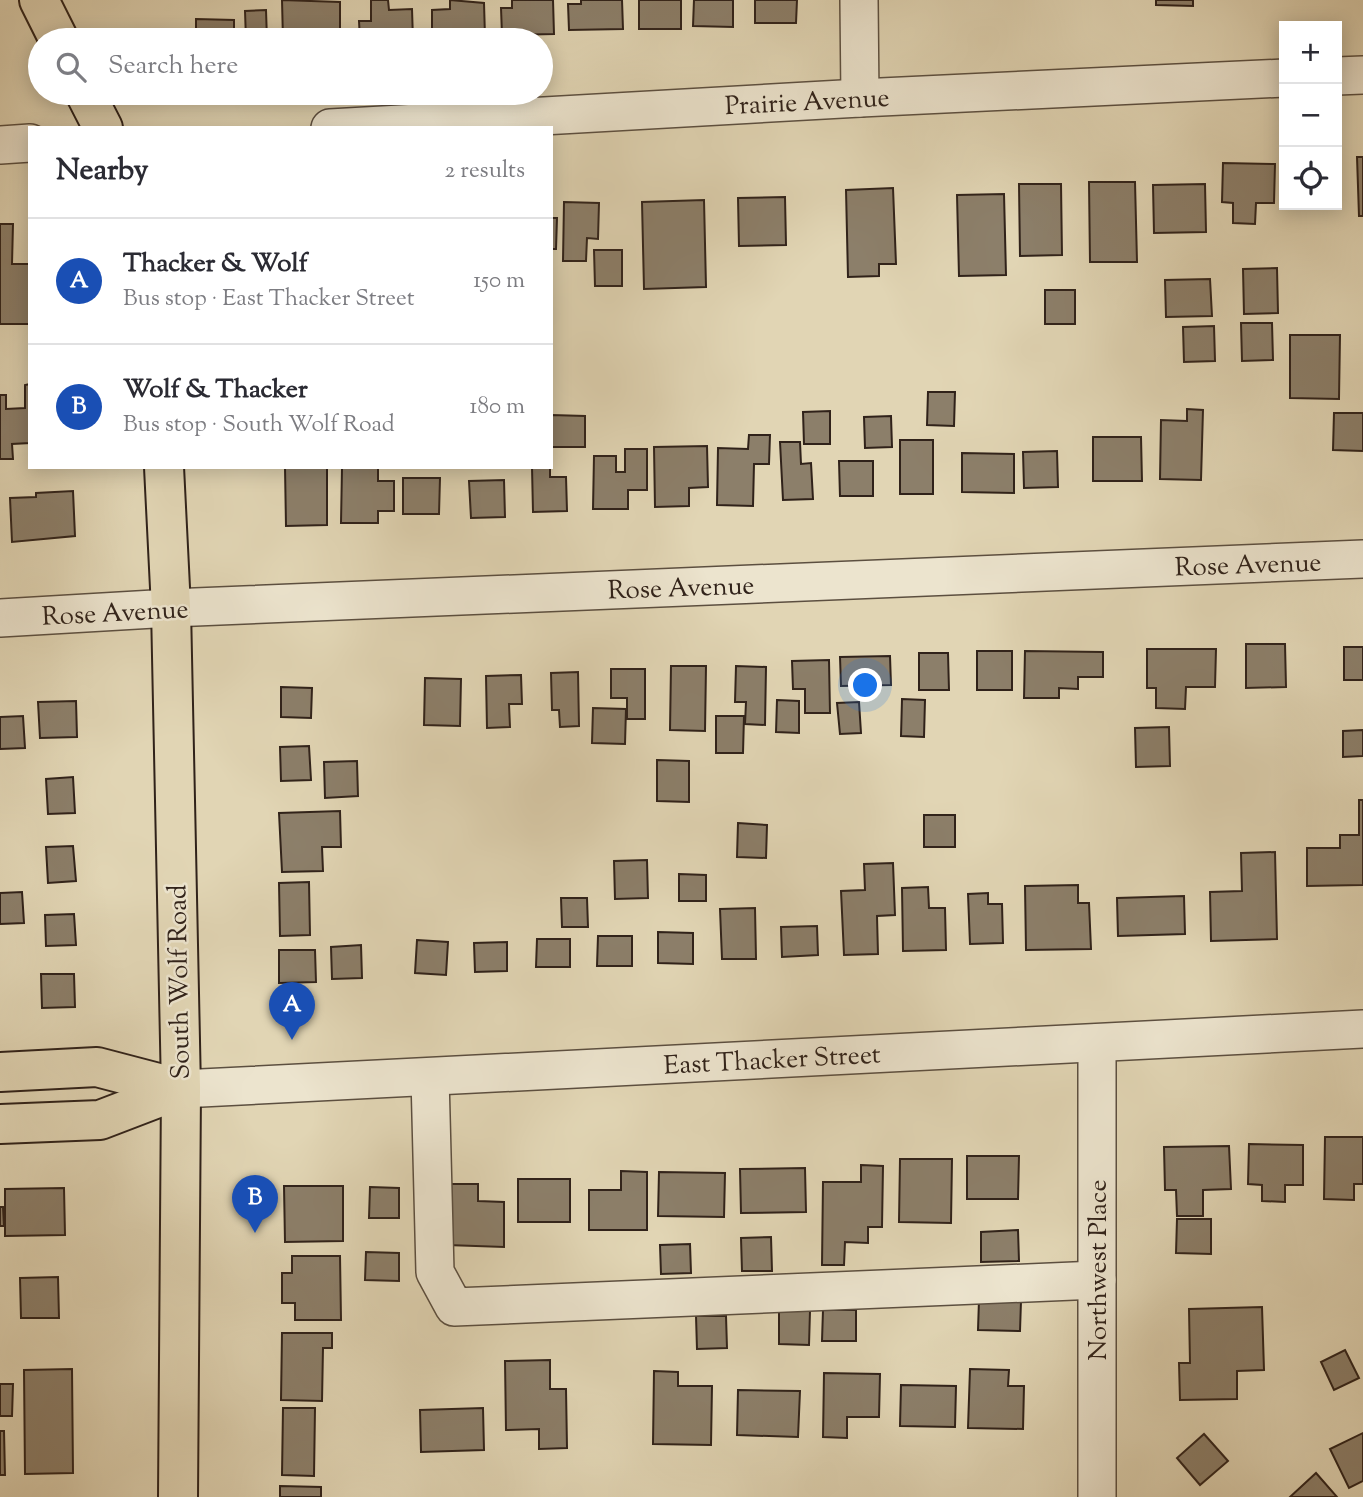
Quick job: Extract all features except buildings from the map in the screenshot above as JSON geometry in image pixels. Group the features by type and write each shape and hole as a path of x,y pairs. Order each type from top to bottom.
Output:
{"main road":[{"path":"39,0 53,28"},
{"path":"91,105 102,126"},
{"name":"South Wolf Road","path":"164,469 171,608 181,1089 178,1497"},
{"name":"East Thacker Street","path":"0,1072 97,1067 181,1089"},
{"name":"East Thacker Street","path":"0,1124 100,1120 181,1089"}],"street":[{"path":"859,0 860,98"},
{"path":"1342,76 1363,75"},
{"name":"Prairie Avenue","path":"365,126 860,98 1279,78"},
{"path":"0,145 28,143"},
{"name":"Rose Avenue","path":"0,618 171,608 1363,559"},
{"name":"East Thacker Street","path":"181,1089 1363,1029"},
{"name":"Northwest Place","path":"1097,1043 1097,1497"},
{"path":"430,1077 435,1272 454,1307 1097,1280"}],"place":[{"name":"Thacker & Wolf","path":"292,1040"},
{"name":"Wolf & Thacker","path":"255,1233"}]}
